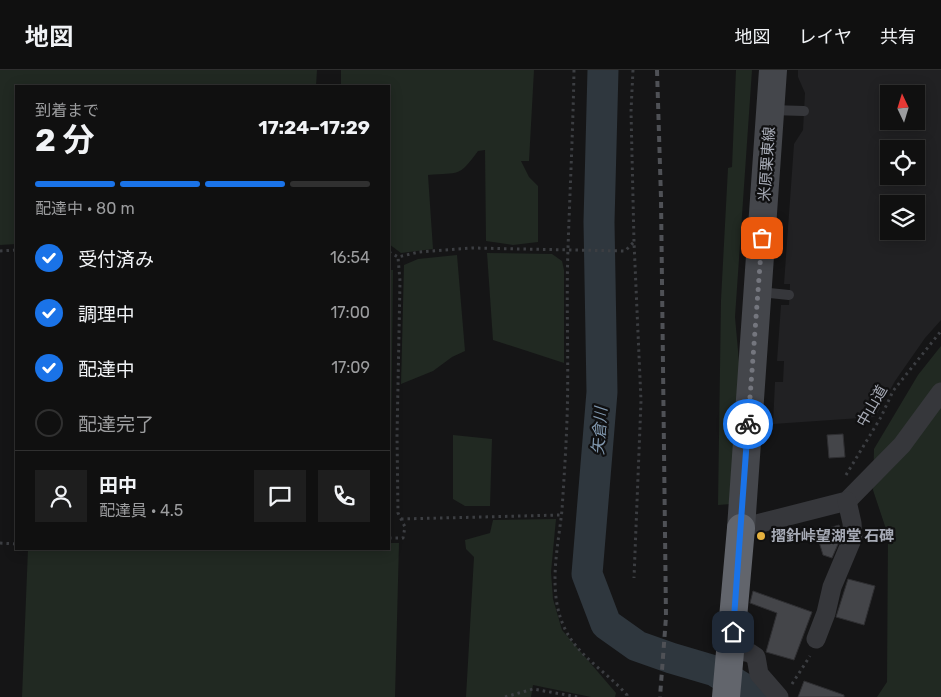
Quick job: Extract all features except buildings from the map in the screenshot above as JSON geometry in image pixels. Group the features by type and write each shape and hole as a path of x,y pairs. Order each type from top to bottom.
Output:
{"highway":[{"path":"726,697 741,528"}],"main road":[{"name":"米原栗東線","path":"741,528 773,70"}],"street":[{"path":"741,528 846,501 902,445 941,392"},
{"path":"816,639 826,613 832,587 853,537 852,522 846,501"},
{"path":"731,652 750,653 756,657 759,674 783,694"}],"lane":[{"path":"770,110 804,111"},
{"path":"758,292 790,295"}],"path":[{"path":"574,70 568,250 567,418 561,515 554,574 557,603 565,629 581,652 616,682 627,695 626,697"},
{"path":"633,70 631,111 634,242 641,401 634,578"},
{"path":"390,253 398,257 419,252 472,248 625,251 634,242"},
{"path":"0,251 15,250"},
{"path":"390,538 403,538 405,527 398,513 397,436 400,281 398,257"},
{"name":"中山道","path":"846,501 841,485 854,460 881,416 893,391 941,331"},
{"path":"401,519 561,515"},
{"path":"0,543 15,544"},
{"path":"783,694 810,655 816,639"},
{"path":"505,697 533,689 578,697"}],"shaded area":[{"path":"0,70 317,70 316,85 15,85 15,244 0,245"},
{"path":"341,70 534,70 529,161 521,161 529,177 538,186 538,242 513,245 486,241 485,150 478,151 466,166 458,172 428,175 433,249 401,253 390,245 390,85 341,85"},
{"path":"736,70 752,70 735,317 740,373 731,504 718,505 721,300 728,168 732,167"},
{"path":"798,70 941,70 941,320 925,338 895,381 875,417 773,424 775,382 783,382 784,361 777,361 781,305 789,305 790,284 784,284 794,144 803,130 805,93 798,77"},
{"path":"487,253 552,254 562,261 564,270 564,363 493,340"},
{"path":"457,255 465,351 452,357 433,371 401,384 404,265 418,259"},
{"path":"390,270 393,270 390,533"},
{"path":"941,346 941,697 877,697 887,682 888,535 873,490 874,449 918,375"},
{"path":"453,435 492,439 490,506 465,506 453,499"},
{"path":"556,519 551,572 553,599 562,630 616,693 615,697 591,697 533,685 531,697 466,697 474,557 466,549 465,540 490,533 493,520"},
{"path":"390,543 399,543 395,697 22,697 28,550 390,550"}],"waterway":[{"name":"矢倉川","path":"603,70 599,222 602,392 587,574 606,624 637,646 715,671 741,687 752,697"}],"railway":[{"path":"657,70 661,198 666,617 660,697"}],"way so far":[{"path":"748,424 762,238"}],"place":[{"name":"摺針峠望湖堂 石碑","path":"761,536"}],"route":[{"path":"733,632 748,424"}]}
